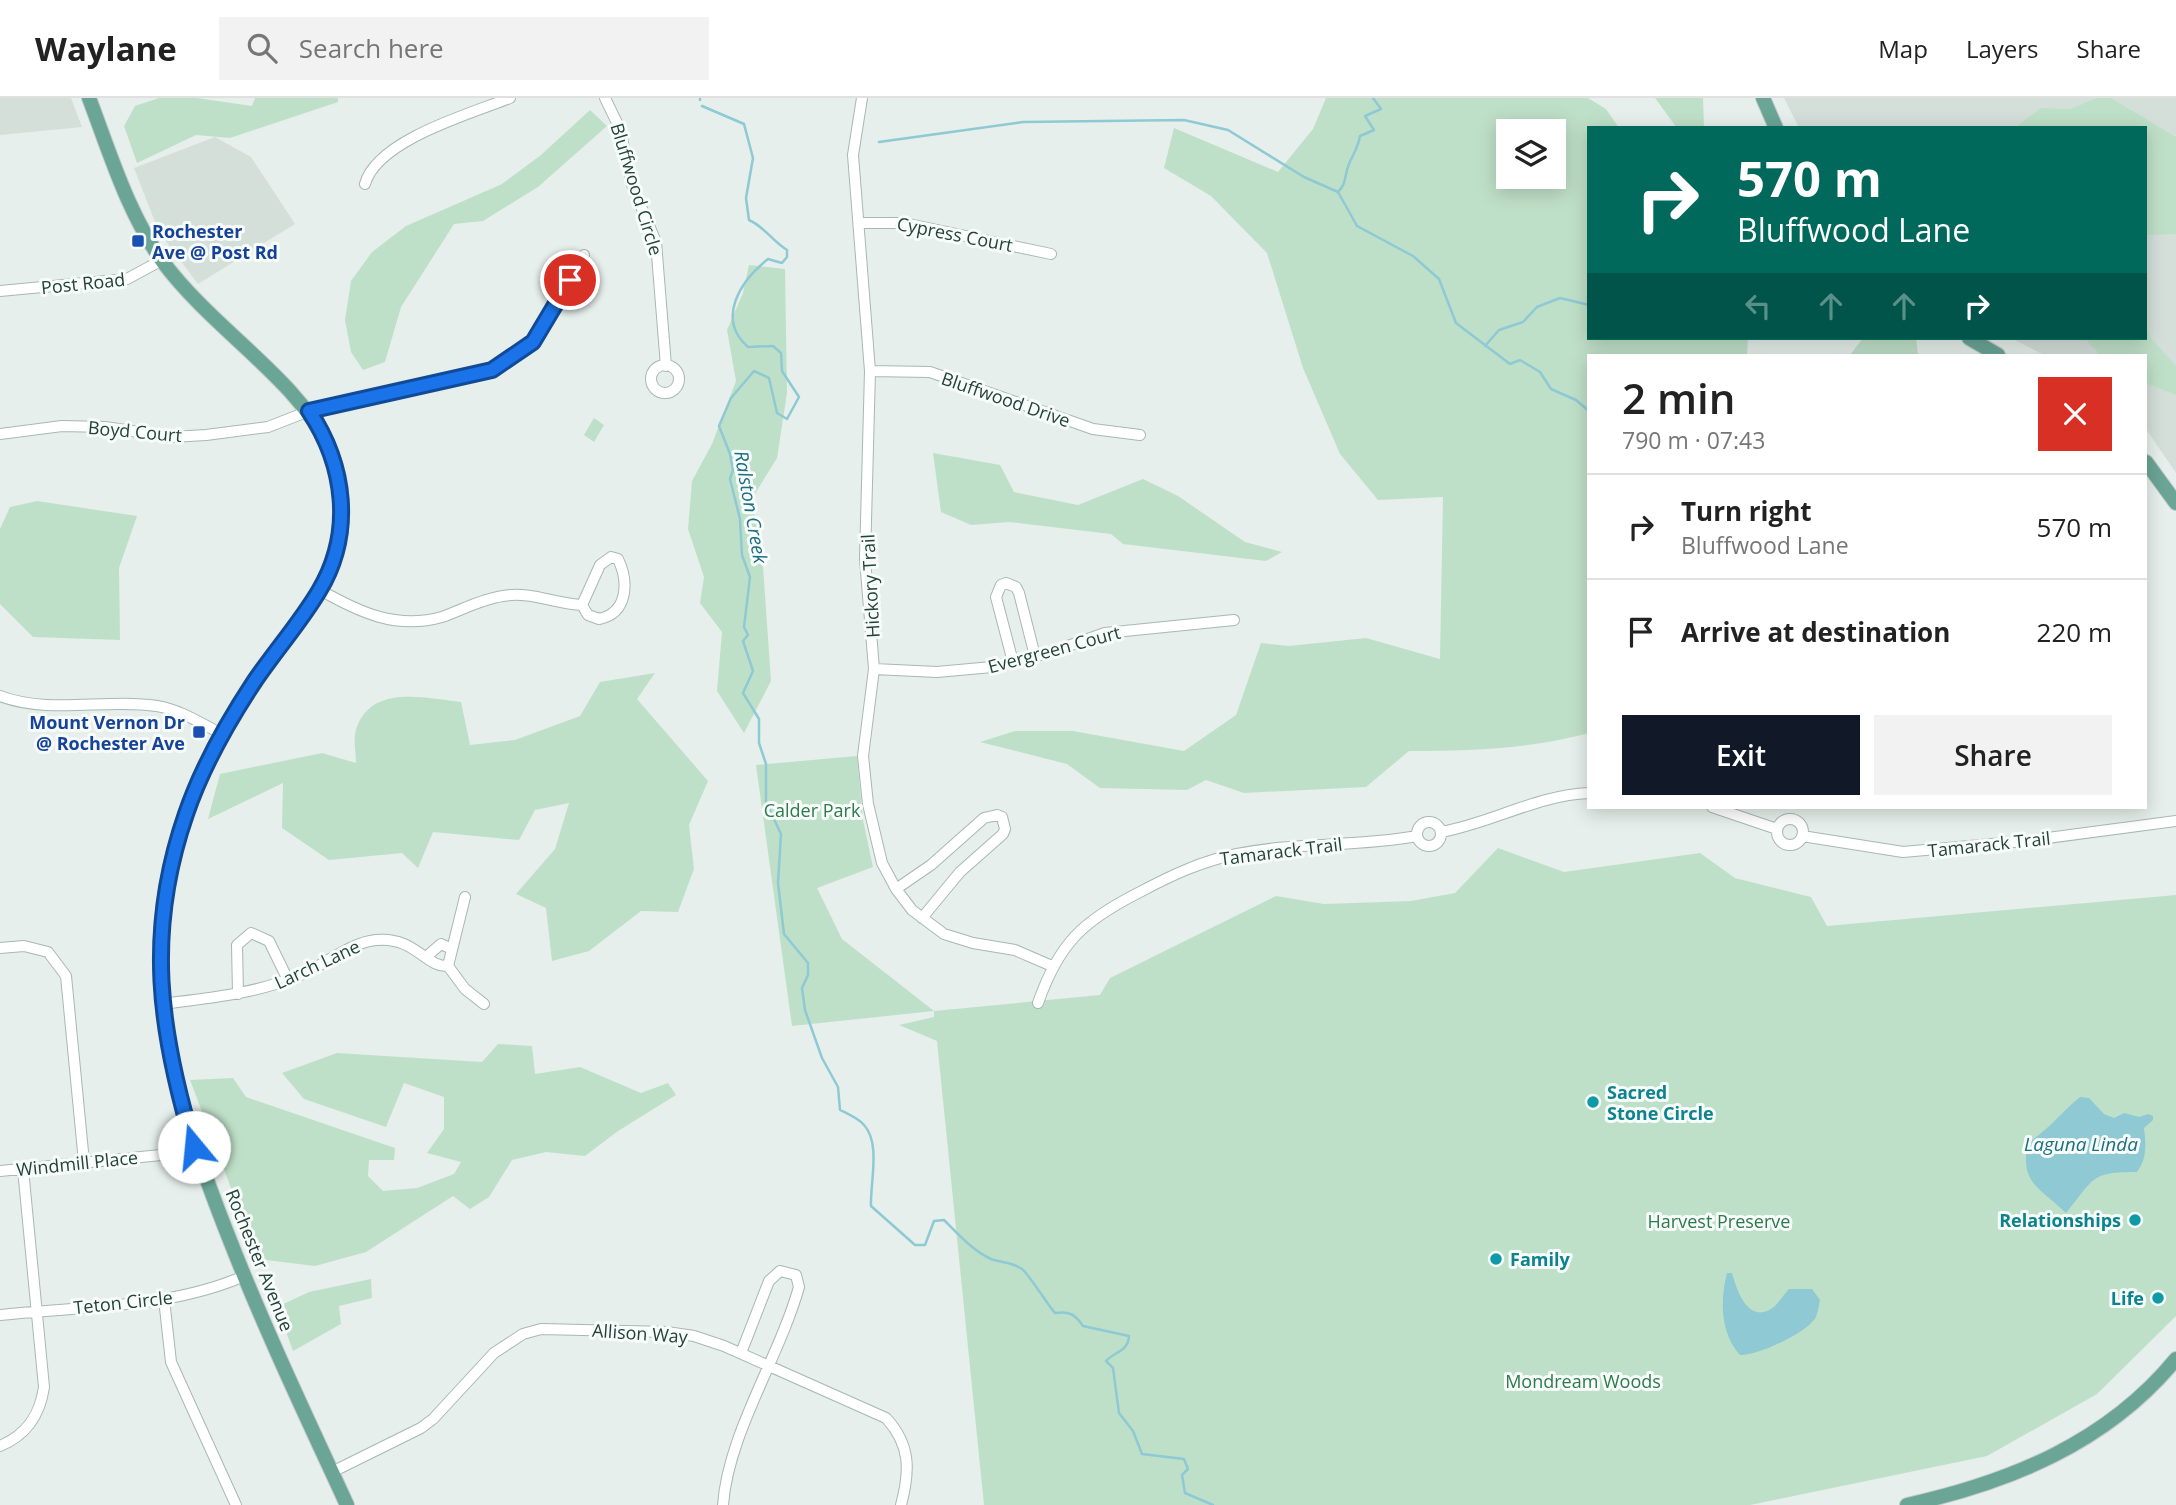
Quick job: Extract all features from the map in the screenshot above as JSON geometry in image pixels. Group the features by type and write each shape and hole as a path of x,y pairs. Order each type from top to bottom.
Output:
{"main road":[{"name":"Rochester Avenue","path":"89,98 136,216 162,260 194,297 309,411 332,455 342,504 335,554 320,590 222,734 185,814 169,877 161,943 161,1004 171,1068 194,1147 244,1276 347,1505"},
{"path":"1763,98 1775,126"},
{"path":"1972,340 1996,354"},
{"path":"2147,463 2176,503"},
{"path":"1907,1505 1986,1486 2071,1447 2125,1410 2176,1359"}],"street":[{"path":"365,184 372,168 397,148 448,122 510,98"},
{"name":"Bluffwood Circle","path":"605,98 620,129 632,185 656,242 666,366"},
{"name":"Hickory Trail","path":"862,98 853,155 870,371 865,559 874,669 863,769 882,863 896,889 922,918 944,934 1016,950 1052,966"},
{"name":"Cypress Court","path":"859,223 904,223 1051,254"},
{"name":"Boyd Court","path":"0,434 30,428 71,426 172,437 268,428 309,411 476,376 507,363 543,329 584,255"},
{"name":"Post Road","path":"0,291 127,279 162,260"},
{"name":"Bluffwood Drive","path":"870,371 930,373 1093,429 1140,435"},
{"path":"320,590 368,615 400,621 431,619 484,600 521,594 582,605 588,615 599,619 608,617 620,607 624,590 618,559 611,557 600,565 582,605"},
{"path":"1013,662 996,597 1000,585 1006,583 1016,587 1019,593 1035,656"},
{"name":"Evergreen Court","path":"874,669 970,670 1035,656 1105,633 1234,620"},
{"path":"0,696 43,706 160,706 190,716 222,734"},
{"name":"Tamarack Trail","path":"1441,832 1460,829 1561,794 1587,793"},
{"path":"1718,809 1777,829"},
{"path":"1793,819 1796,809"},
{"path":"896,889 931,865 984,818 997,814 1002,817 1005,829 1003,834 960,872 922,918"},
{"path":"1793,819 1800,824 1802,836 1797,843 1789,845 1781,841 1777,829 1785,820 1793,819"},
{"name":"Tamarack Trail","path":"1802,836 1903,852 2025,841 2176,821"},
{"name":"Tamarack Trail","path":"1429,822 1436,824 1441,832 1439,840 1432,846 1424,845 1417,835 1420,827 1429,822"},
{"name":"Tamarack Trail","path":"1038,1003 1052,966 1066,945 1097,915 1202,863 1257,851 1417,835"},
{"path":"448,966 465,897"},
{"path":"238,994 237,944 251,933 269,941 288,980"},
{"name":"Larch Lane","path":"161,1004 238,994 288,980 372,940 397,940 427,956 437,966 448,966 465,989 484,1004"},
{"path":"427,956 441,944 452,949"},
{"path":"0,948 24,946 48,952 66,976 84,1163"},
{"name":"Windmill Place","path":"0,1171 181,1153 194,1147"},
{"path":"0,1446 26,1431 42,1401 44,1387 23,1169"},
{"path":"723,1505 731,1454 771,1366 799,1287 796,1275 791,1271 780,1270 769,1281 741,1353"},
{"name":"Teton Circle","path":"0,1315 164,1298 195,1293 244,1276"},
{"path":"164,1298 171,1362 236,1505"},
{"name":"Allison Way","path":"332,1472 421,1428 433,1419 494,1353 523,1334 541,1329 667,1332 694,1336 741,1353 874,1410 895,1427 908,1458 908,1480 901,1505"}],"shaded area":[{"path":"0,98 71,98 82,127 0,135"},
{"path":"1784,98 2176,98 2176,473 2147,430 2147,354 2042,354 2015,340 2147,340 2147,126 1798,126"},
{"path":"215,137 251,157 295,224 198,284 159,232 134,168"}],"green space":[{"path":"159,98 197,98 252,106 255,98 338,98 338,102 230,138 196,135 137,163 124,126 135,106"},
{"path":"1326,98 1588,98 1606,109 1618,126 1587,126 1587,340 1748,340 1747,354 1587,354 1587,733 1544,743 1499,748 1409,751 1366,787 1244,793 1206,780 1187,790 1100,788 1067,764 980,742 1015,731 1073,731 1184,751 1236,715 1261,643 1289,646 1366,638 1440,659 1443,497 1378,500 1340,454 1303,368 1267,253 1211,196 1164,168 1174,128 1278,172 1313,129"},
{"path":"1655,98 1703,98 1704,126 1676,126"},
{"path":"2097,98 2111,98 2176,137 2176,234 2147,235 2147,126 2018,126 2040,108 2070,109"},
{"path":"590,110 607,126 538,187 483,221 454,224 401,307 385,362 363,370 351,352 345,320 351,281 372,252 406,226 502,184 541,155"},
{"path":"749,265 785,269 787,393 777,458 748,505 760,523 771,681 744,733 717,691 722,632 700,603 704,577 688,529 692,481 712,444 736,381 727,330 743,293"},
{"path":"2147,329 2152,339 2176,366 2176,395 2147,383 2147,354 2100,354 2087,341 2147,340"},
{"path":"1861,340 1916,340 1918,354 1851,354"},
{"path":"594,418 604,425 594,442 584,435"},
{"path":"933,453 1000,465 1014,492 1078,505 1143,479 1178,496 1245,542 1282,552 1266,561 1123,544 1111,534 1009,522 971,525 941,512"},
{"path":"37,501 137,516 119,568 120,640 33,637 0,604 0,529 10,507"},
{"path":"655,673 637,699 708,781 689,825 694,869 678,912 641,911 589,951 552,961 546,908 516,894 555,849 569,803 535,810 519,840 433,832 418,868 402,853 329,860 282,828 283,783 208,819 220,774 322,753 356,763 356,730 363,715 386,700 415,697 461,702 470,745 515,740 580,716 600,682"},
{"name":"Calder Park","path":"857,756 863,820 873,867 817,888 842,939 934,1011 792,1026 756,765"},
{"name":"Harvest Preserve","path":"1498,848 1564,872 1700,853 1735,878 1811,897 1827,926 2176,895 2176,1316 2097,1394 1987,1456 1750,1505 984,1505 937,1041 899,1025 934,1017 934,1011 1100,995 1110,978 1276,896 1324,904 1411,901 1455,893"},
{"path":"498,1044 532,1046 535,1074 580,1067 641,1093 668,1083 676,1095 618,1131 585,1156 546,1152 512,1160 489,1197 470,1209 453,1196 366,1252 315,1266 258,1259 190,1080 233,1078 246,1097 395,1148 394,1160 369,1160 368,1176 383,1191 417,1188 454,1174 461,1162 427,1153 444,1129 444,1097 404,1083 386,1127 304,1099 282,1073 337,1053 482,1062"},
{"path":"371,1279 372,1298 339,1306 341,1324 293,1351 277,1307 309,1292"}],"water":[{"name":"Laguna Linda","path":"2080,1097 2089,1098 2104,1114 2114,1118 2124,1113 2139,1117 2148,1114 2153,1116 2153,1120 2144,1128 2144,1157 2137,1172 2110,1173 2095,1179 2066,1213 2029,1177 2026,1157 2028,1143"},
{"path":"1727,1273 1732,1273 1746,1304 1751,1310 1758,1312 1775,1306 1789,1289 1812,1289 1820,1300 1816,1317 1803,1330 1781,1342 1758,1352 1740,1355 1729,1337 1723,1316"}],"waterway":[{"path":"1338,192 1360,136 1374,130 1365,116 1381,109 1373,98"},
{"name":"Ralston Creek","path":"702,106 744,124 753,158 746,198 749,220 760,226 787,250 787,257 782,263 768,259 749,278 741,289 733,313 734,325 748,347 773,346 781,353 782,371 799,397 787,419 777,413 769,378 754,371 731,398 719,426 730,454 733,470 730,479 740,519 742,555 750,577 744,627 748,635 743,641 753,671 743,693 759,719 759,743 766,764 766,802 781,834 778,883 784,934 808,963 808,975 802,988 805,1010 822,1058 838,1087 840,1110 862,1123 872,1142 874,1164 871,1206 915,1245 925,1245 934,1221 944,1220 984,1256 1022,1269 1055,1313 1071,1314 1083,1326 1129,1336 1124,1348 1106,1361 1113,1368 1119,1413 1133,1431 1142,1454 1184,1459 1188,1469 1182,1475 1185,1493 1213,1505"},
{"path":"879,142 1023,122 1184,120 1228,130 1304,177 1338,192 1357,226 1413,256 1439,279 1456,323 1510,364 1520,360 1540,372 1551,389 1576,400 1587,409"},
{"path":"1485,346 1499,330 1523,322 1537,307 1560,298 1587,305"}],"place":[{"name":"Rochester Ave @ Post Rd","path":"138,241"},
{"name":"Mount Vernon Dr @ Rochester Ave","path":"199,732"},
{"name":"Sacred Stone Circle","path":"1593,1102"},
{"name":"Relationships","path":"2135,1220"},
{"name":"Family","path":"1496,1259"},
{"name":"Life","path":"2158,1298"}],"route":[{"path":"194,1147 171,1068 161,1004 163,910 185,814 211,754 255,681 320,590 335,554 342,504 337,471 326,439 309,411 476,376 507,363 533,342 543,329 570,280"}],"park label":[{"name":"Mondream Woods","path":"1583,1381"}]}
